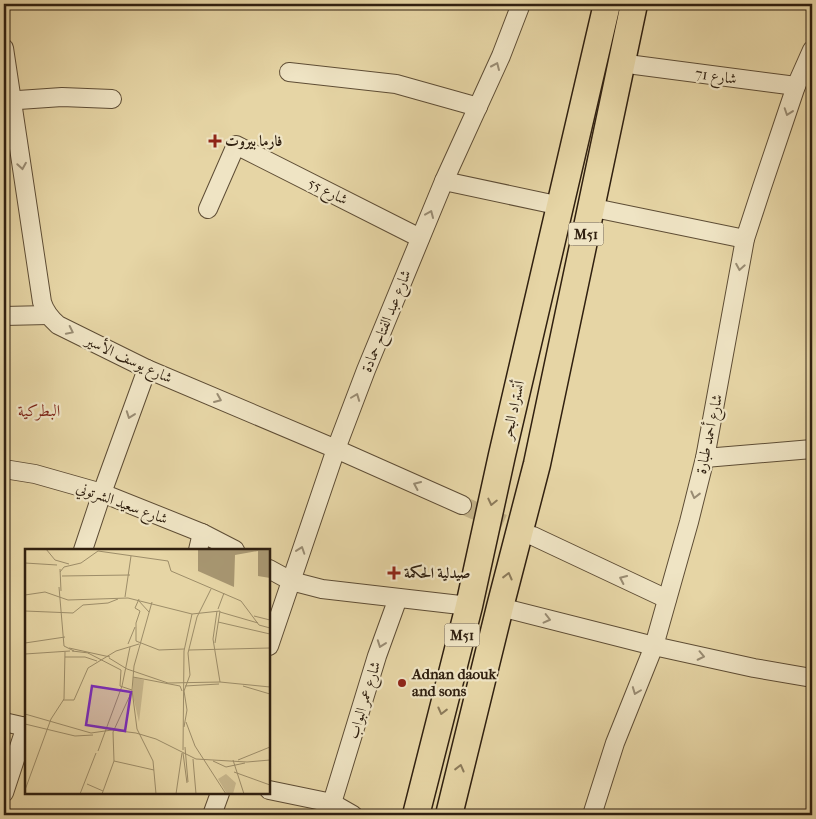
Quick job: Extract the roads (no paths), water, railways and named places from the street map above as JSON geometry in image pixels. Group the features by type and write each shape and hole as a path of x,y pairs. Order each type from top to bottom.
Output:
{"highway":[{"path":"502,455 509,373 522,303 547,203 592,4"},
{"name":"أتستراد البحر","path":"416,815 469,606 502,455 607,4"},
{"name":"M51","path":"449,815 537,464 634,4"},
{"path":"537,464 574,342 648,4"}],"street":[{"name":"شارع عبد الفتاح حمادة","path":"270,643 336,448 420,238 521,4"},
{"path":"4,48 8,101 42,302 48,315 4,316"},
{"name":"شارع أحمد طبارة","path":"592,815 615,743 654,646 705,458 746,239 796,86 812,50"},
{"name":"شارع 71","path":"635,65 796,86"},
{"path":"289,72 396,84 478,107"},
{"path":"8,101 62,98 112,99"},
{"name":"شارع 55","path":"208,208 235,145 420,238"},
{"path":"444,181 547,203"},
{"path":"604,210 746,239"},
{"name":"شارع يوسف الأسير","path":"48,315 58,325 147,369 336,448 462,504"},
{"path":"83,549 147,369"},
{"path":"705,458 812,449"},
{"name":"شارع سعيد الشرتوني","path":"4,470 35,474 102,493 202,533 233,549"},
{"path":"198,549 202,533"},
{"path":"533,536 667,599"},
{"path":"270,569 291,581 322,588 469,606"},
{"name":"شارع عمر البواب","path":"332,803 377,656 398,598"},
{"path":"500,607 654,646 754,668 812,678"},
{"path":"4,722 25,727"},
{"path":"4,793 25,730"},
{"path":"270,790 332,803 353,815"},
{"path":"212,815 220,794"}],"tunnel":[{"path":"462,505 530,535"}],"place":[{"name":"فارما بيروت","path":"215,141"},
{"name":"صيدلية الحكمة","path":"394,573"},
{"name":"Adnan daouk and sons","path":"402,683"}],"district":[{"name":"البطركية","path":"39,410"}]}
